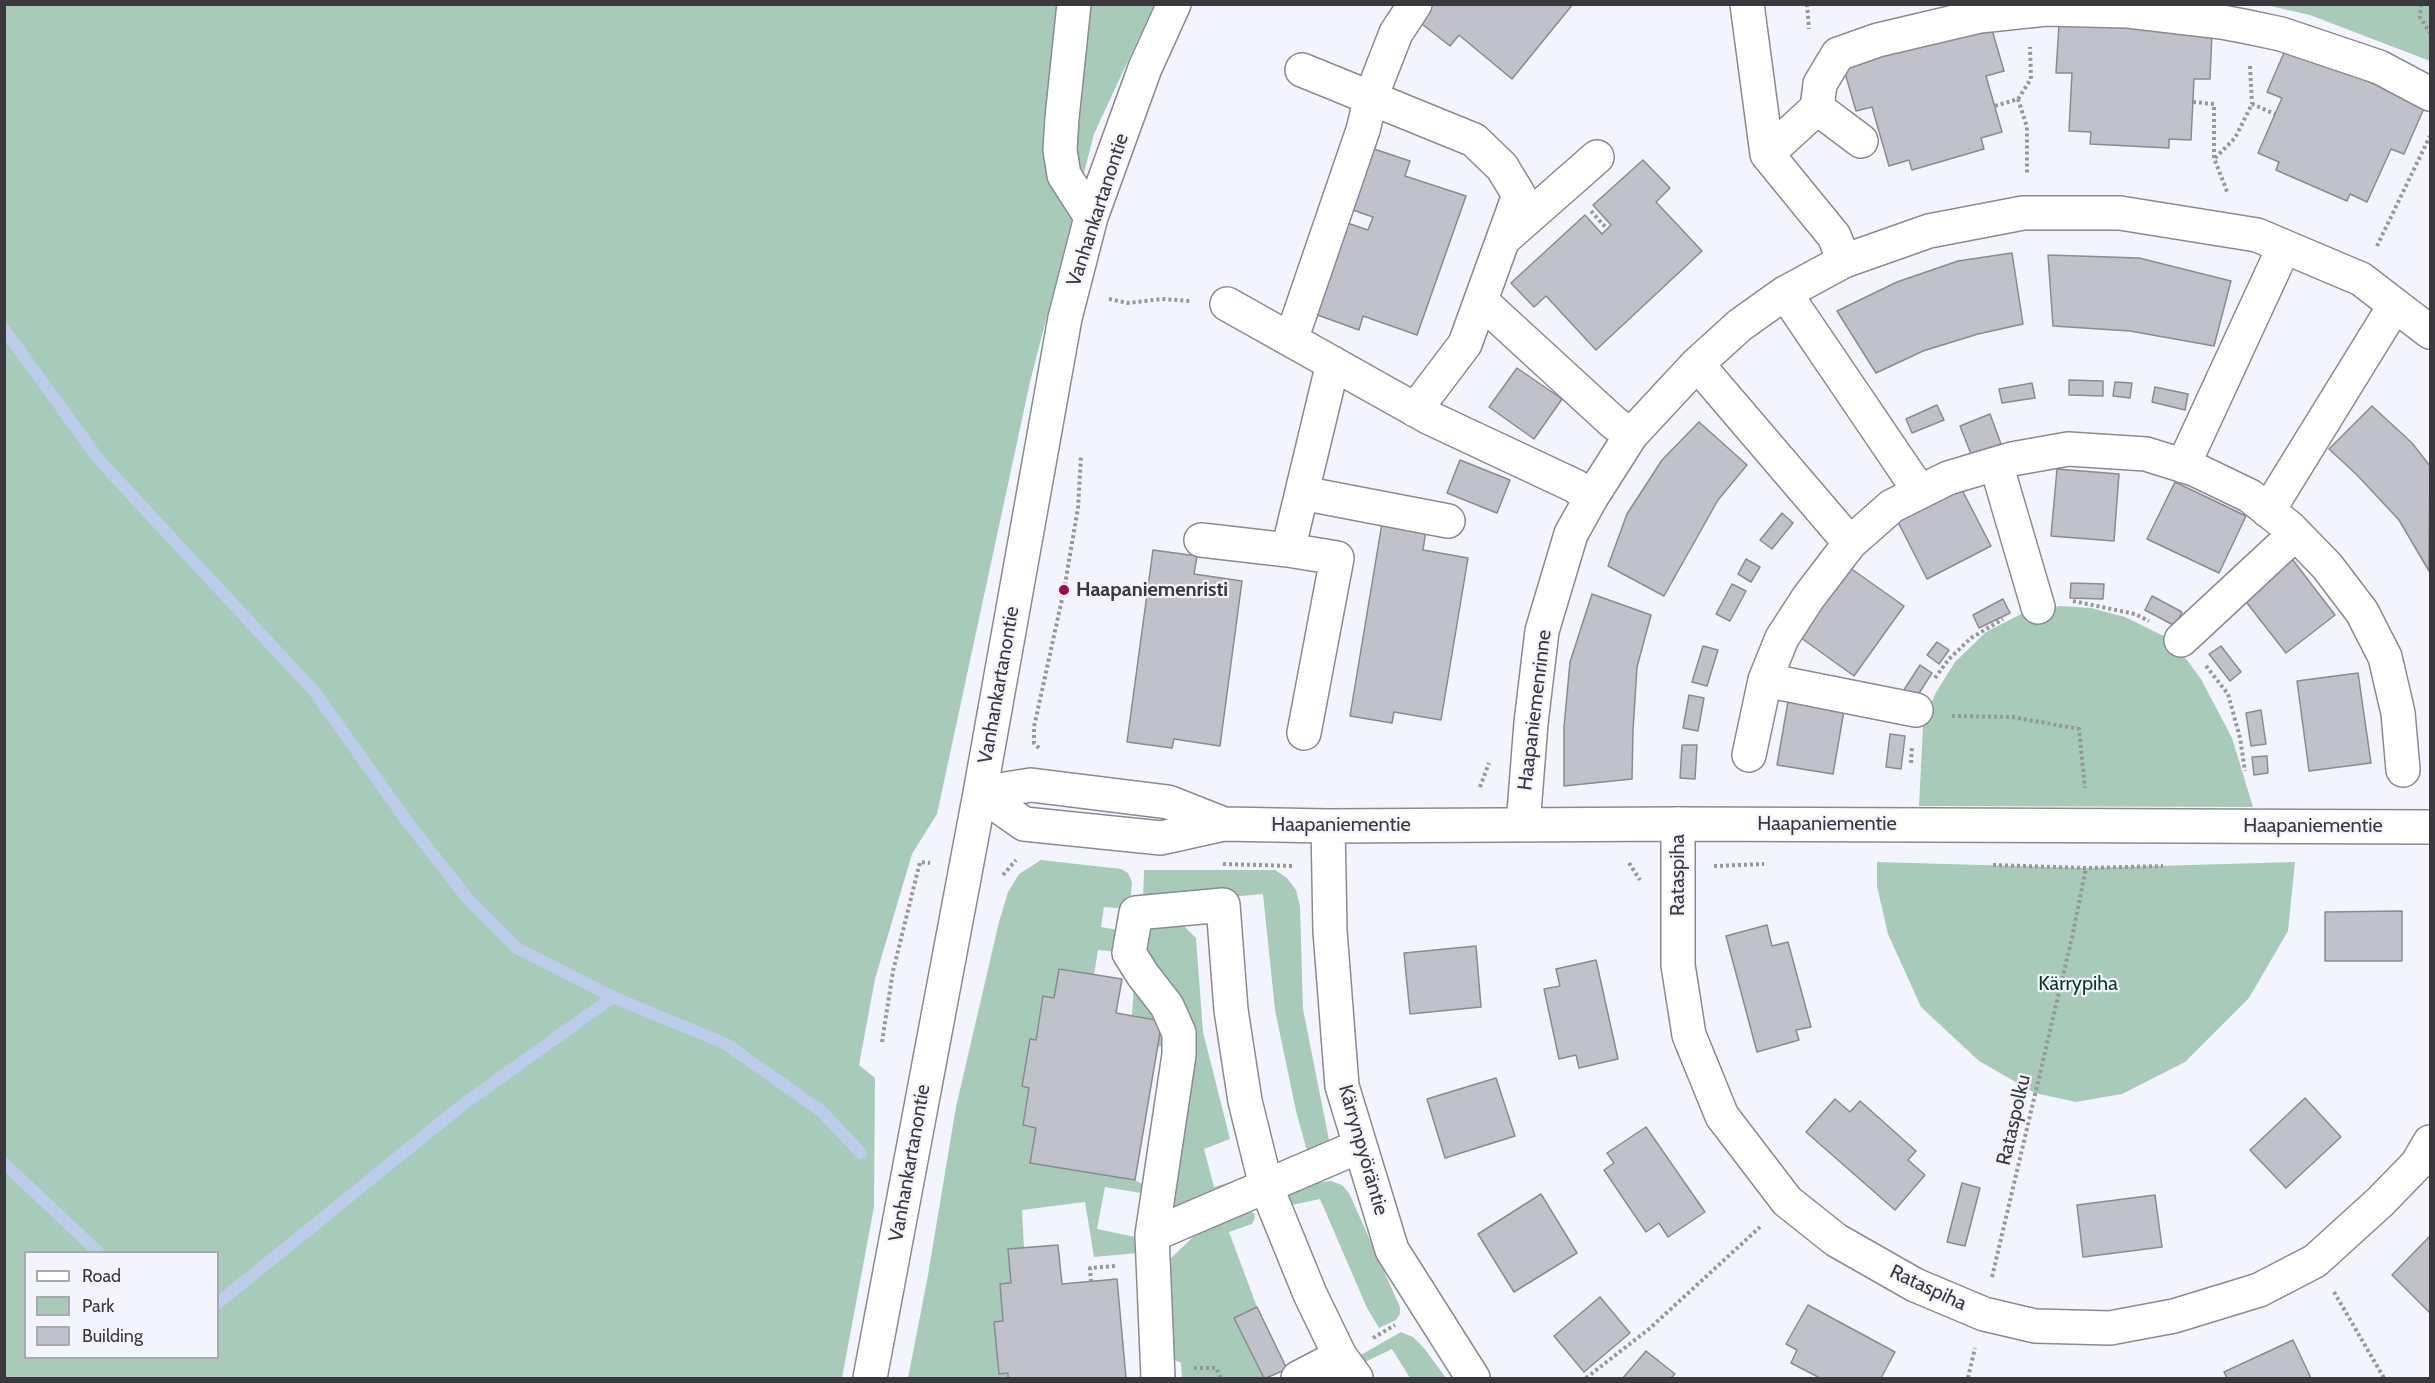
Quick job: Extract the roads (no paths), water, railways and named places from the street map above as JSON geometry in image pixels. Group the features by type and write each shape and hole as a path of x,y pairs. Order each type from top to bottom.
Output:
{"street":[{"path":"1074,4 1060,150 1064,175 1091,217"},
{"name":"Vanhankartanontie","path":"870,1378 980,793 1065,318 1091,217 1145,68 1174,4"},
{"path":"1291,340 1363,130 1371,97 1396,33 1415,4"},
{"path":"1747,4 1767,154 1834,236 1844,261"},
{"path":"1767,154 1817,108 1820,84 1838,54 1878,40 1980,16 2046,9 2128,11 2222,22 2281,34 2368,64 2430,94"},
{"path":"1302,70 1474,140 1502,167 1519,195 1465,344 1415,410"},
{"path":"1817,108 1861,141"},
{"path":"1504,238 1597,157"},
{"name":"Haapaniemenrinne","path":"1523,825 1531,723 1542,631 1571,534 1631,435 1697,364 1740,325 1785,293 1844,261 1929,231 2023,213 2120,213 2256,235 2361,279 2430,332"},
{"path":"2183,466 2284,247"},
{"path":"1785,293 1920,492"},
{"path":"1481,301 1614,423 1631,435"},
{"path":"1227,304 1415,410 1575,486 1591,498"},
{"path":"2268,511 2395,305"},
{"path":"1288,550 1333,363"},
{"path":"1697,364 1850,543"},
{"path":"1749,755 1765,680 1782,638 1808,598 1850,543 1892,506 1948,478 2012,459 2068,449 2146,454 2183,466 2250,496 2295,534 2327,566 2362,612 2385,657 2398,713 2403,770"},
{"path":"1996,464 2038,607"},
{"path":"1302,493 1448,521"},
{"path":"2181,640 2295,534"},
{"path":"1201,540 1337,558 1304,733"},
{"path":"1765,680 1915,713"},
{"name":"Haapaniementie","path":"980,793 1031,785 1168,802 1224,824"},
{"name":"Haapaniementie","path":"980,793 1024,824 1161,838 1224,824 1328,826 1678,824 2430,826"},
{"name":"Rataspiha","path":"1678,824 1678,965 1689,1035 1722,1116 1787,1202 1836,1240 1915,1286 1983,1314 2035,1326 2110,1328 2174,1316 2259,1290 2315,1261 2395,1187 2417,1164 2430,1142"},
{"name":"Kärrynpyöräntie","path":"1328,826 1330,920 1342,1086 1392,1250 1473,1378"},
{"path":"1158,1378 1152,1235 1179,1054 1179,1033 1167,1006 1129,953 1136,914 1223,905 1231,1010 1245,1101 1266,1186 1310,1294 1348,1367 1298,1378"},
{"path":"1152,1235 1360,1146"}],"waterway":[{"path":"4,329 100,461 314,691 406,820 468,899 517,948 613,997 726,1044 821,1111 861,1153"},
{"path":"219,1302 461,1106 613,997"},
{"path":"4,1163 97,1251"}],"place":[{"name":"Haapaniemenristi","path":"1064,590"}],"park label":[{"name":"Kärrypiha","path":"2078,984"}]}
